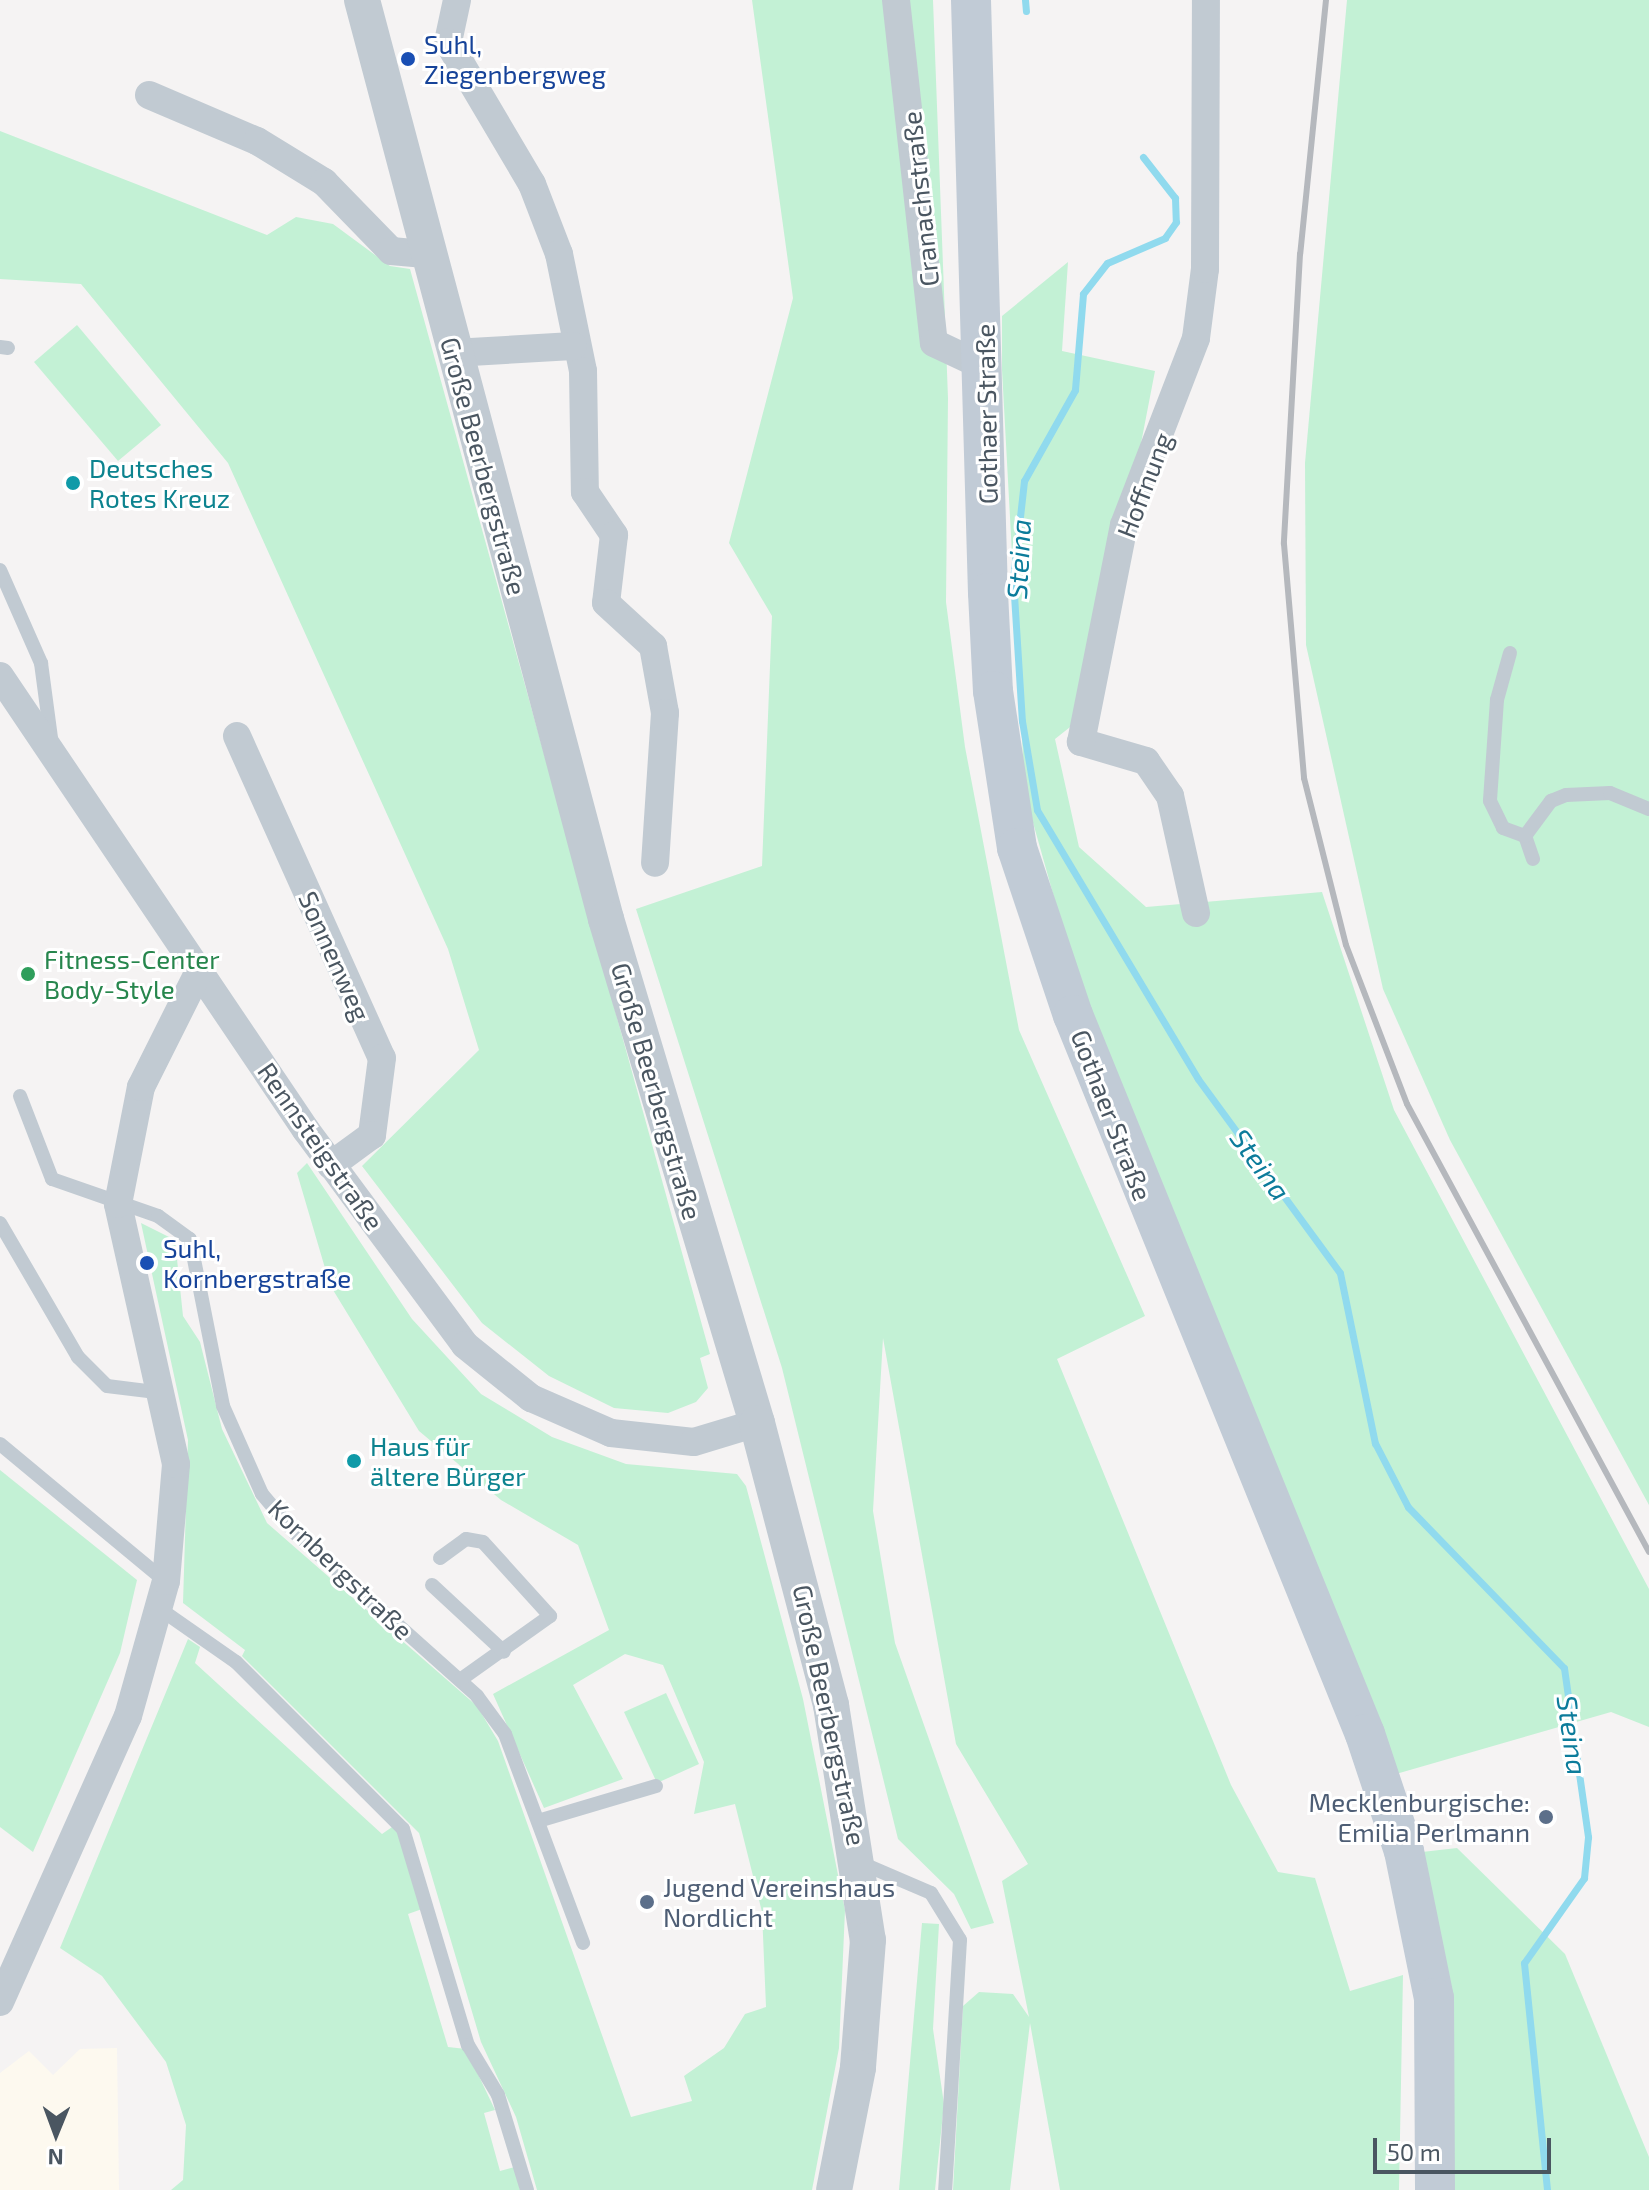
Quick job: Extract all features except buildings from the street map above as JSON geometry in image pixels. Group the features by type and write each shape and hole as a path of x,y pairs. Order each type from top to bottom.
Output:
{"main road":[{"name":"Gothaer Straße","path":"971,0 993,691 1017,848 1084,1045 1365,1734 1404,1851 1434,1998 1435,2190"}],"street":[{"name":"Große Beerbergstraße","path":"362,0 425,254 610,934 757,1423 831,1705 861,1863 866,1993 834,2190"},
{"path":"457,0 448,42 545,212 567,286 573,346 585,390 585,492 614,535 606,603 653,646 663,700 655,863"},
{"name":"Cranachstraße","path":"896,0 934,343 985,367"},
{"name":"Hoffnung","path":"1196,913 1170,796 1146,761 1081,742 1124,525 1196,338 1205,269 1206,0"},
{"path":"149,95 257,141 324,182 391,251 425,254"},
{"path":"453,353 573,346"},
{"name":"Rennsteigstraße","path":"0,676 331,1165 465,1345 531,1398 611,1433 671,1442 725,1436 757,1423"},
{"name":"Sonnenweg","path":"237,736 382,1058 372,1135 331,1165"},
{"path":"0,2002 128,1716 166,1581 176,1464 164,1393 127,1268 118,1204 141,1087 200,969"}],"lane":[{"path":"0,570 41,663 52,753"},
{"path":"1510,653 1497,700 1490,801 1503,828 1525,836"},
{"path":"1525,836 1551,801 1566,795 1610,793 1649,809"},
{"path":"1525,836 1533,859"},
{"name":"Kornbergstraße","path":"20,1096 52,1179 158,1216 190,1239 223,1406 262,1494 295,1533 460,1680 505,1734 583,1943"},
{"path":"0,1223 78,1357 107,1386 164,1393"},
{"path":"0,1444 166,1581"},
{"path":"440,1558 466,1539 483,1542 550,1616 504,1652 460,1680"},
{"path":"432,1585 504,1652"},
{"path":"160,1609 236,1662 403,1829 468,2045 498,2095 527,2190"},
{"path":"538,1821 656,1786"},
{"path":"861,1863 931,1893 960,1940 945,2190"}],"shaded area":[{"path":"117,2048 119,2190 0,2190 0,2073 29,2051 53,2075 80,2049"}],"green space":[{"path":"752,0 933,0 948,398 946,602 965,747 1019,1030 1145,1316 1057,1359 1231,1785 1278,1872 1315,1878 1350,1991 1403,1975 1399,2190 1060,2190 1030,2023 1010,2190 953,2190 963,2006 979,1992 1013,1994 1029,2017 1002,1881 1028,1864 956,1744 883,1338 873,1511 895,1643 994,1923 971,1929 954,1894 898,1839 782,1368 636,909 762,866 772,616 729,543 793,298"},
{"path":"1347,0 1649,0 1649,1505 1450,1140 1383,989 1306,645 1305,463"},
{"path":"0,131 267,235 296,217 333,224 390,266 410,269 710,1354 700,1358 708,1388 696,1402 668,1413 614,1408 549,1376 482,1323 362,1166 479,1050 448,949 228,463 81,284 0,279"},
{"path":"1068,262 1062,351 1155,371 1089,712 1055,739 1079,847 1146,907 1322,892 1394,1110 1649,1589 1649,1727 1611,1712 1396,1774 1086,1011 1025,794 1002,370 1002,316"},
{"path":"77,325 161,425 118,461 34,362"},
{"path":"307,1163 412,1319 481,1394 552,1437 626,1464 737,1474 746,1486 803,1699 845,1910 839,2048 812,2190 537,2190 516,2117 481,2042 419,1833 242,1656 245,1650 183,1603 188,1440 141,1223 175,1240 183,1316 200,1342 222,1429 267,1523 477,1706 498,1741 631,2117 692,2101 684,2076 724,2048 745,2014 766,2007 762,1912 735,1804 694,1814 704,1762 663,1665 625,1654 573,1685 623,1779 544,1808 493,1694 609,1630 578,1545 501,1500 419,1431 330,1285 297,1173"},
{"path":"0,1470 137,1580 120,1653 33,1852 0,1827"},
{"path":"188,1639 200,1647 195,1663 382,1834 395,1825 425,1908 408,1914 448,2047 466,2049 495,2110 484,2113 500,2171 515,2167 520,2190 171,2190 183,2180 186,2125 166,2062 102,1976 60,1948"},
{"path":"666,1693 699,1764 657,1783 624,1712"},
{"path":"1457,1848 1565,1954 1649,2157 1649,2190 1450,2190 1422,1852"},
{"path":"922,1923 939,1924 933,2029 944,2104 935,2190 899,2190"}],"waterway":[{"name":"Steina","path":"1025,0 1026,11"},
{"name":"Steina","path":"1143,157 1175,198 1176,222 1165,238 1107,263 1083,294 1075,390 1024,481 1013,579 1022,721 1037,810 1198,1079 1340,1273 1375,1443 1408,1507 1564,1668 1588,1837 1584,1878 1524,1963 1547,2190"}],"railway":[{"path":"1326,0 1300,254 1284,544 1304,778 1346,945 1407,1104 1649,1552"}],"place":[{"name":"Suhl, Ziegenbergweg","path":"408,59"},
{"name":"Deutsches Rotes Kreuz","path":"73,483"},
{"name":"Fitness-Center Body-Style","path":"28,974"},
{"name":"Suhl, Kornbergstraße","path":"147,1263"},
{"name":"Haus für ältere Bürger","path":"354,1461"},
{"name":"Mecklenburgische: Emilia Perlmann","path":"1546,1817"},
{"name":"Jugend Vereinshaus Nordlicht","path":"647,1902"}]}
